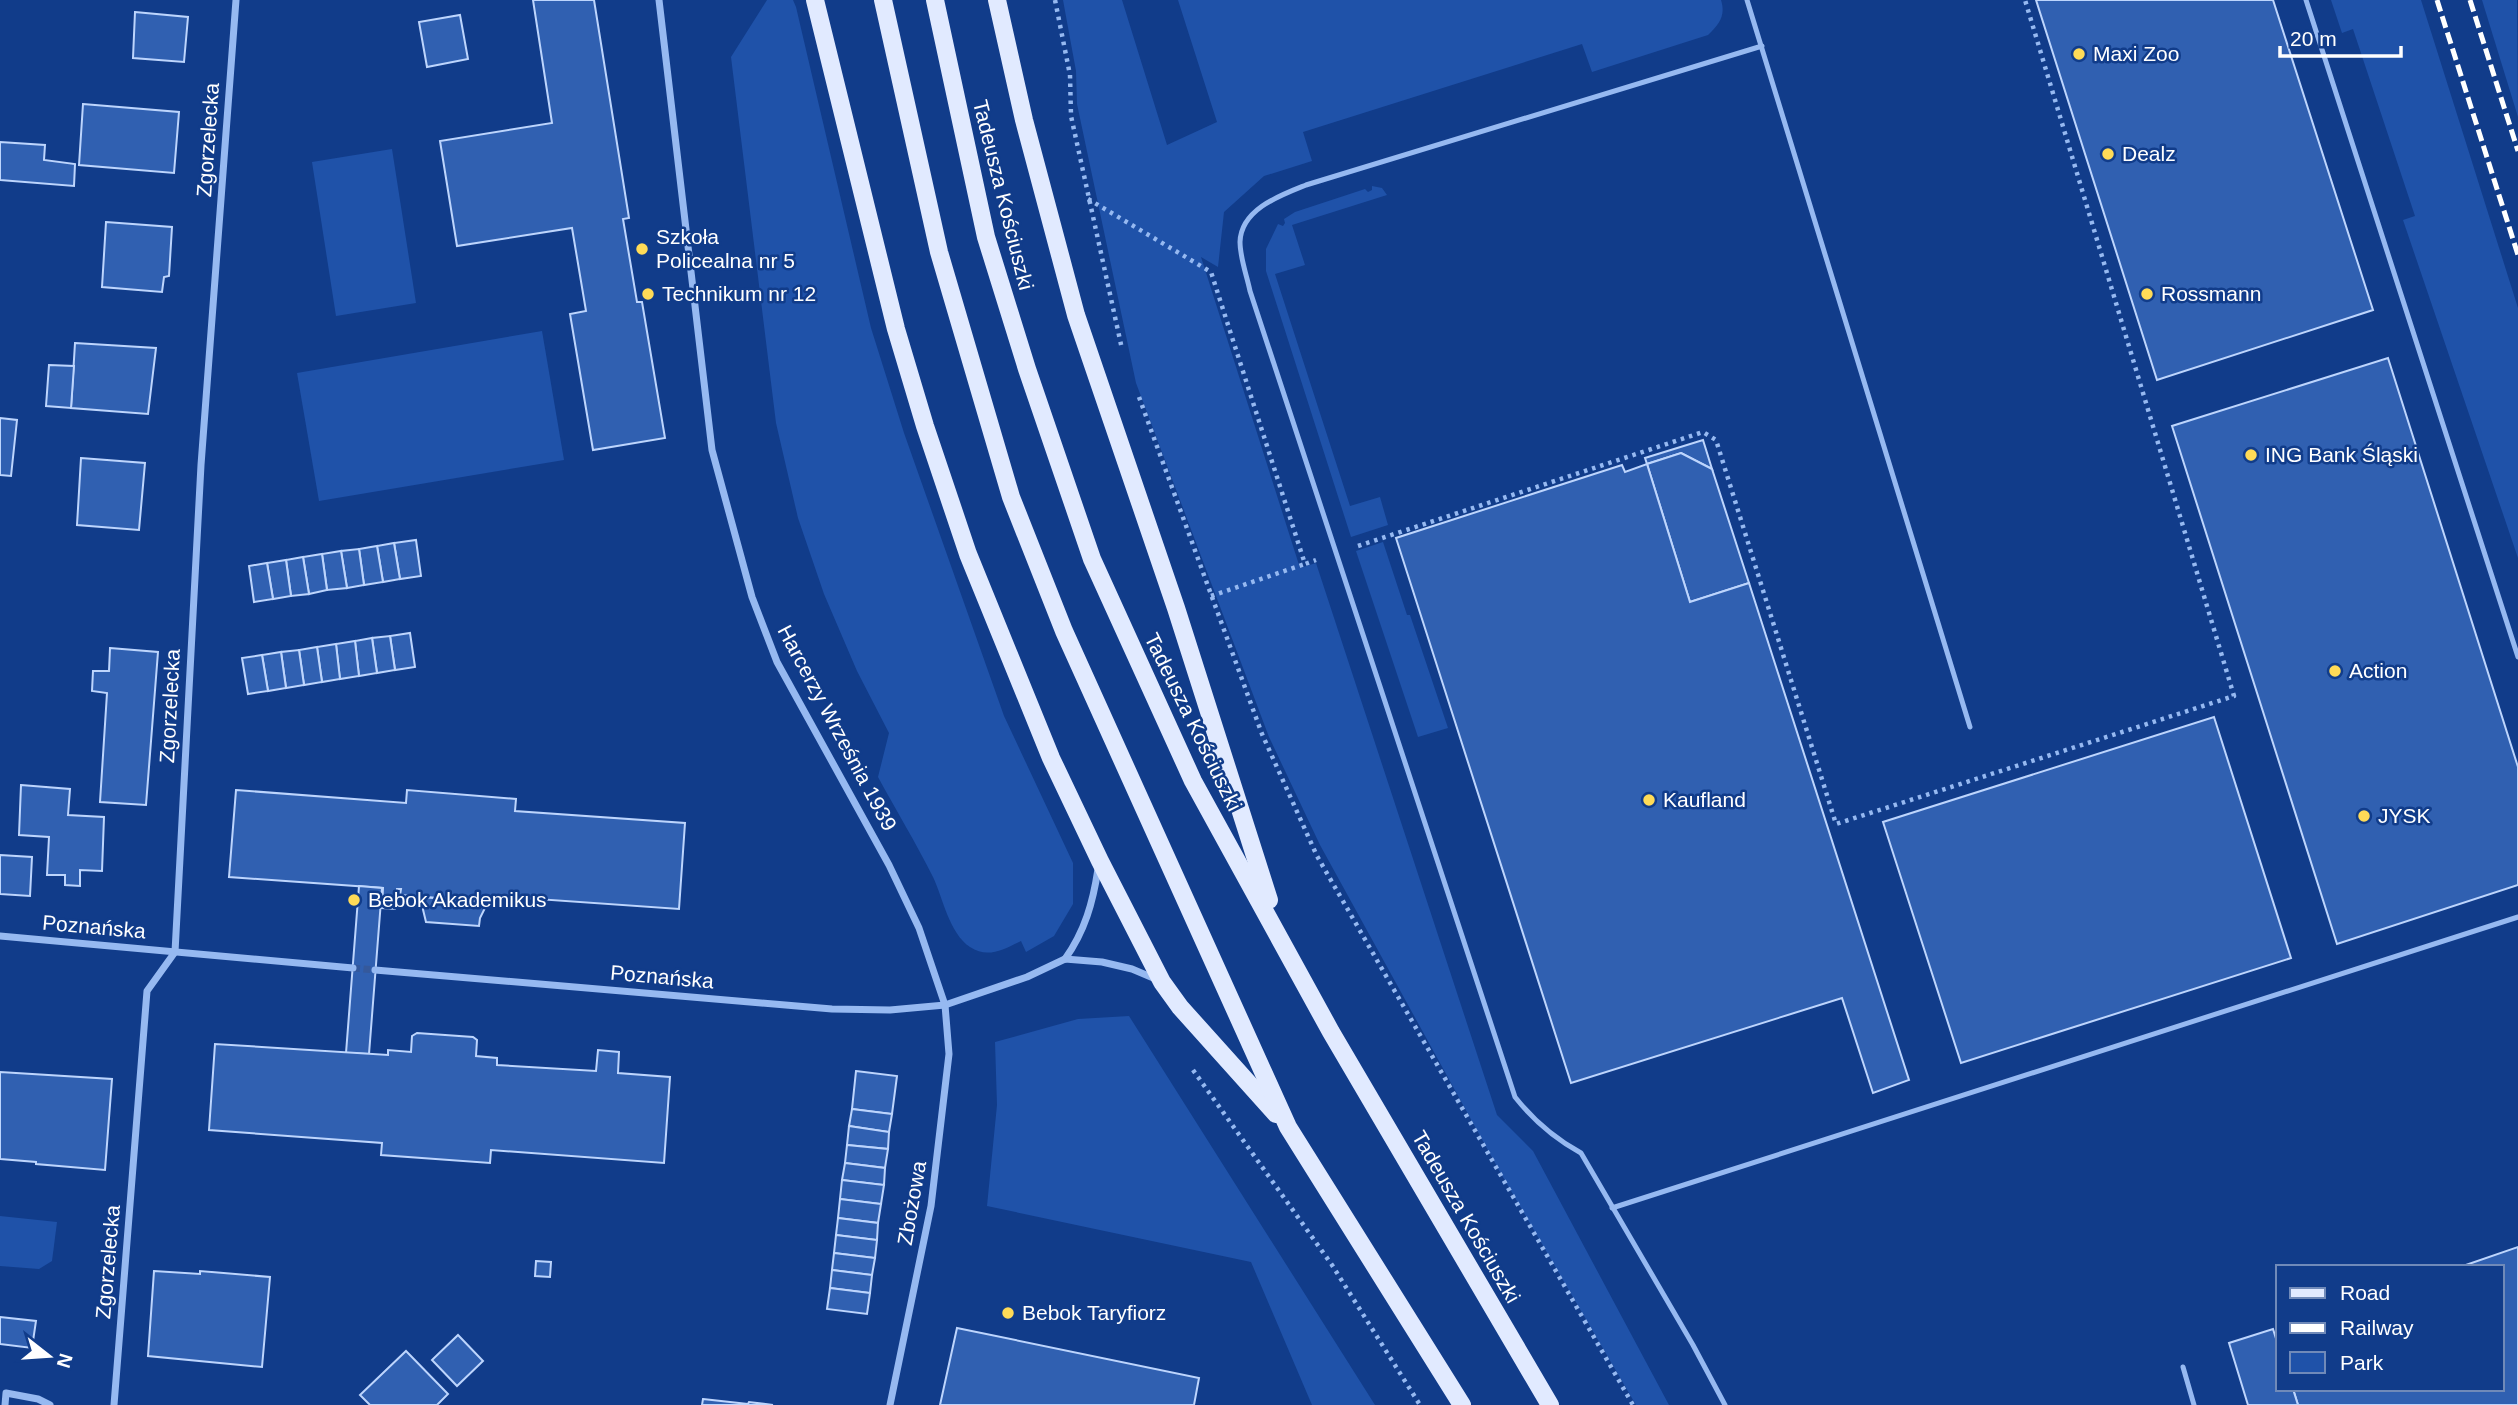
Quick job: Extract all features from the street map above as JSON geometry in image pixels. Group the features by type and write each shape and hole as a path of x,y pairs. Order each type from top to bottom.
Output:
{"main road":[{"path":"815,0 896,329 925,426 968,554 1051,758 1161,982 1180,1007 1288,1127"},
{"path":"883,0 939,252 1011,497 1064,631 1288,1127 1462,1405"},
{"name":"Tadeusza Kościuszki","path":"935,0 986,237 1027,369 1092,559 1193,781 1331,1032 1550,1405"},
{"path":"997,0 1024,120 1076,315 1176,608 1280,937"}],"street":[{"name":"Zgorzelecka","path":"114,1405 147,991 175,952 201,464 236,0"},
{"name":"Harcerzy Września 1939","path":"659,0 712,450 737,545 752,597 777,662 889,865 919,928 945,1005"},
{"path":"1066,959 1087,920 1100,861"},
{"name":"Poznańska","path":"0,936 353,968"},
{"path":"945,1005 1027,977 1066,959 1102,962 1132,969 1161,982"},
{"name":"Poznańska","path":"375,970 832,1009 890,1010 945,1005"},
{"name":"Zbożowa","path":"890,1405 931,1206 949,1054 945,1005"},
{"path":"5,1405 6,1393 38,1399 50,1405"}],"lane":[{"path":"1747,0 1970,727"},
{"path":"2306,0 2518,657"},
{"path":"1725,1405 1581,1153 1529,1116 1516,1097 1250,291 1240,241 1248,220 1269,201 1306,185 1762,46"},
{"path":"1612,1208 2518,917"},
{"path":"2183,1367 2194,1405"}],"path":[{"path":"1055,0 1070,75 1070,116 1123,355"},
{"path":"1211,596 1703,432 1716,440 1836,824 2235,696 2025,0"},
{"path":"1088,199 1211,272 1305,564"},
{"path":"1137,393 1262,734 1317,856 1633,1405"},
{"path":"1192,1069 1332,1265 1420,1405"}],"green space":[{"path":"767,0 793,0 796,7 871,328 904,433 1004,716 1073,863 1073,904 1054,936 1026,952 1021,941 996,952 977,951 963,941 952,924 933,877 878,777 889,733 857,671 824,594 798,518 776,423 731,57"},
{"path":"1063,0 1122,0 1167,145 1217,122 1178,0 1721,0 1721,19 1708,35 1592,72 1582,44 1303,132 1312,161 1264,176 1224,212 1218,267 1201,257 1300,568 1316,563 1497,1115 1533,1151 1669,1405 1636,1405 1500,1172 1320,845 1269,737 1136,383 1077,104 1076,71"},
{"path":"2331,0 2421,0 2518,308 2518,558 2403,220 2415,216 2353,29 2342,33"},
{"path":"2482,0 2517,0 2518,117"},
{"path":"392,149 416,303 336,316 312,162"},
{"path":"1372,186 1382,188 1387,195 1292,225 1305,265 1275,274 1350,506 1380,497 1388,525 1351,537 1266,271 1266,249 1278,224 1283,226 1284,219 1295,212 1365,189 1368,192 1372,190"},
{"path":"542,331 564,460 319,501 297,373"},
{"path":"1383,542 1448,728 1418,737 1356,551"},
{"path":"1129,1016 1375,1405 1312,1405 1251,1262 987,1206 997,1105 995,1042 1078,1019"},
{"path":"0,1216 57,1222 52,1261 39,1269 0,1266"}],"building":[{"path":"533,0 594,0 629,218 623,219 637,302 642,302 665,438 593,450 570,314 586,311 572,228 457,246 440,141 552,123"},
{"path":"2036,0 2273,0 2373,310 2157,380"},
{"path":"135,12 188,17 184,62 133,58"},
{"path":"460,15 468,59 427,67 419,22"},
{"path":"83,104 179,112 174,173 79,165"},
{"path":"0,142 45,145 44,160 75,164 74,186 0,180"},
{"path":"106,222 172,227 169,276 164,277 162,292 102,287"},
{"path":"75,343 156,348 148,414 71,408"},
{"path":"2388,358 2518,767 2518,885 2337,944 2172,426"},
{"path":"49,365 74,366 71,408 46,406"},
{"path":"0,418 17,420 11,476 0,475"},
{"path":"1703,440 1712,469 1681,453 1647,464 1645,458"},
{"path":"1681,453 1712,469 1749,583 1690,602 1647,464"},
{"path":"81,458 145,463 139,530 77,525"},
{"name":"Kaufland","path":"1647,464 1690,602 1749,583 1909,1080 1873,1093 1842,998 1571,1083 1396,538 1622,465 1625,472"},
{"path":"416,540 421,576 400,579 394,543"},
{"path":"394,543 400,579 383,582 377,546"},
{"path":"377,546 383,582 364,585 359,549"},
{"path":"359,549 364,585 347,588 341,551"},
{"path":"341,551 347,588 327,590 322,554"},
{"path":"322,554 327,590 309,594 303,557"},
{"path":"303,557 309,594 291,596 286,560"},
{"path":"286,560 291,596 273,599 267,563"},
{"path":"267,563 273,599 254,602 249,566"},
{"path":"410,633 415,667 395,670 390,636"},
{"path":"390,636 395,670 377,673 372,638"},
{"path":"372,638 377,673 359,676 355,641"},
{"path":"355,641 359,676 340,679 336,644"},
{"path":"336,644 340,679 322,682 317,647"},
{"path":"317,647 322,682 304,685 299,650"},
{"path":"110,648 158,652 146,805 100,802 107,693 92,691 93,671 109,671"},
{"path":"299,650 304,685 286,688 281,652"},
{"path":"281,652 286,688 268,691 262,655"},
{"path":"262,655 268,691 248,694 242,658"},
{"path":"2214,717 2291,958 1961,1063 1883,822"},
{"path":"21,785 70,789 68,815 104,817 102,871 80,870 80,886 65,885 65,875 47,875 49,837 19,835"},
{"path":"236,790 406,803 407,790 516,799 515,811 685,823 679,909 509,897 508,904 400,895 401,889 397,889 395,909 382,908 383,888 229,877"},
{"path":"0,855 32,857 30,896 0,894"},
{"path":"359,886 382,888 369,1054 346,1053"},
{"path":"420,897 488,902 479,926 426,922"},
{"path":"417,1033 473,1037 477,1040 476,1056 497,1058 497,1065 596,1071 598,1050 619,1052 618,1073 670,1077 664,1163 491,1150 490,1163 381,1155 382,1143 209,1130 215,1044 388,1055 388,1050 411,1052 412,1036"},
{"path":"856,1071 897,1076 892,1114 852,1109"},
{"path":"0,1072 112,1079 105,1170 0,1159"},
{"path":"852,1109 892,1114 889,1132 849,1126"},
{"path":"849,1126 889,1132 888,1149 847,1145"},
{"path":"847,1145 888,1149 885,1168 845,1163"},
{"path":"845,1163 885,1168 884,1185 842,1180"},
{"path":"842,1180 884,1185 881,1204 840,1199"},
{"path":"840,1199 881,1204 878,1223 838,1218"},
{"path":"838,1218 878,1223 877,1240 836,1235"},
{"path":"836,1235 877,1240 875,1258 834,1253"},
{"path":"2518,1247 2518,1405 2298,1405 2294,1391 2504,1391 2504,1265 2466,1265"},
{"path":"834,1253 875,1258 872,1275 832,1270"},
{"path":"536,1261 551,1262 550,1277 535,1276"},
{"path":"832,1270 872,1275 870,1293 830,1288"},
{"path":"154,1271 200,1274 200,1271 270,1277 262,1367 148,1356"},
{"path":"830,1288 870,1293 867,1314 827,1309"},
{"path":"0,1317 36,1321 32,1348 0,1344"},
{"path":"957,1328 1199,1378 1194,1405 940,1405"},
{"path":"2273,1329 2276,1339 2276,1391 2294,1391 2298,1405 2248,1405 2229,1343"},
{"path":"458,1335 483,1361 457,1386 432,1360"},
{"path":"406,1351 448,1394 437,1405 370,1405 360,1395"},
{"path":"703,1399 748,1404 773,1405 702,1405"}],"tunnel":[{"path":"353,968 375,970"}],"railway":[{"path":"2437,0 2518,255"},
{"path":"2470,0 2518,151"}],"place":[{"name":"Maxi Zoo","path":"2079,54"},
{"name":"Dealz","path":"2108,154"},
{"name":"Szkoła Policealna nr 5","path":"642,249"},
{"name":"Technikum nr 12","path":"648,294"},
{"name":"Rossmann","path":"2147,294"},
{"name":"ING Bank Śląski","path":"2251,455"},
{"name":"Action","path":"2335,671"},
{"name":"Kaufland","path":"1649,800"},
{"name":"JYSK","path":"2364,816"},
{"name":"Bebok Akademikus","path":"354,900"},
{"name":"Bebok Taryfiorz","path":"1008,1313"}]}
